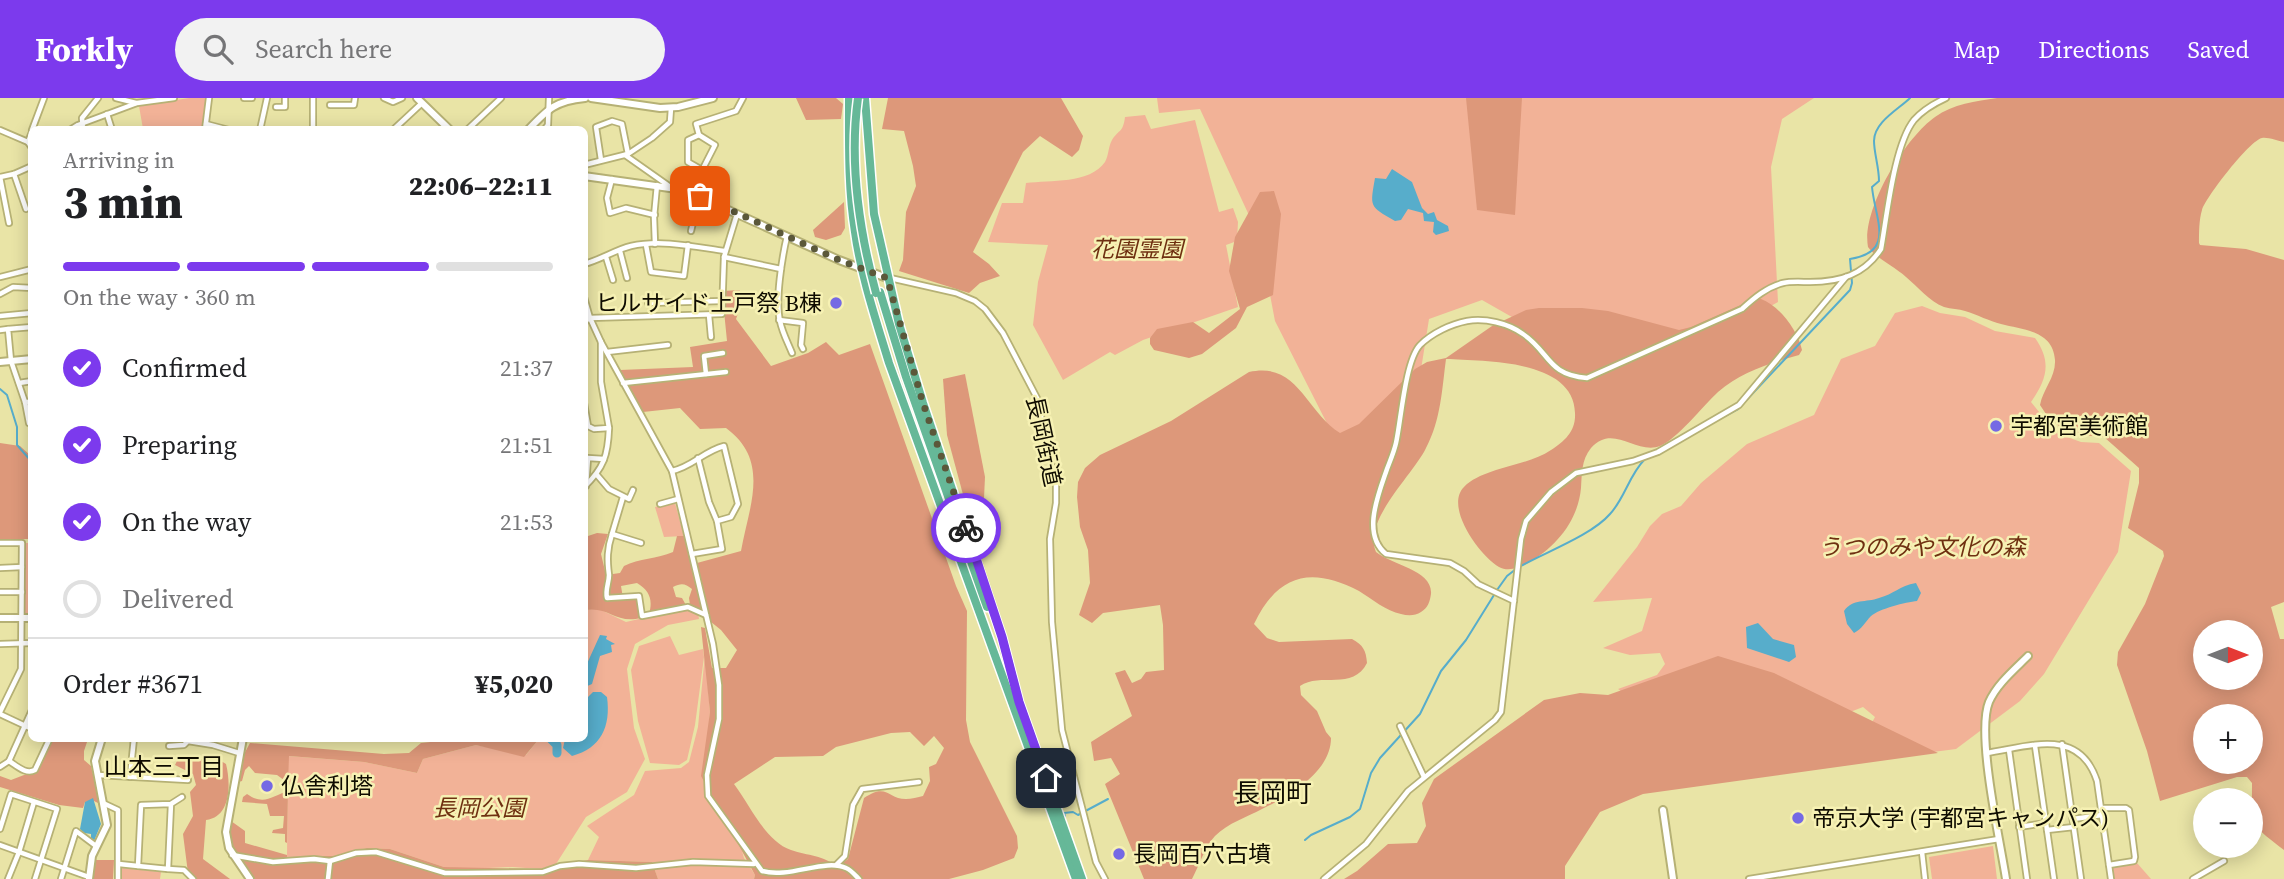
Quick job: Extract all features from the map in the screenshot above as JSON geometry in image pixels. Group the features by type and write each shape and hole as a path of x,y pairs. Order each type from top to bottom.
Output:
{"highway":[{"path":"849,98 852,213 863,270 889,363 1082,879"},
{"path":"862,98 871,197 887,278 919,394 1002,637 1015,702"},
{"path":"862,98 855,142 856,186 863,236 878,293 909,403 1076,879"}],"street":[{"path":"34,126 44,98"},
{"path":"83,126 85,114 98,98"},
{"path":"116,98 137,103"},
{"path":"85,126 137,103 174,98"},
{"path":"206,126 209,98"},
{"path":"244,98 252,98"},
{"path":"261,126 267,98"},
{"path":"276,107 285,107 285,98"},
{"path":"313,98 313,126"},
{"path":"330,105 354,105 355,98"},
{"path":"384,98 393,102 402,98"},
{"path":"471,126 501,98"},
{"path":"547,126 549,98"},
{"path":"532,126 560,101 585,98"},
{"path":"591,98 671,108 690,101 713,98"},
{"path":"691,192 715,145 699,135 696,124 736,111 743,98"},
{"path":"1514,601 1478,584 1450,563 1385,554 1378,548 1374,538 1375,504 1395,446 1411,362 1419,346 1452,324 1475,320 1497,322 1524,334 1549,362 1568,377 1587,378 1742,309 1756,295 1784,282 1819,282 1855,273 1872,263 1881,249 1900,148 1913,121 1935,103 1946,98"},
{"path":"397,126 421,102 446,126"},
{"path":"588,164 626,154 652,138 670,122 671,108"},
{"path":"107,114 112,126"},
{"path":"601,160 596,127 612,121 622,124 626,154 670,186"},
{"path":"0,130 28,142"},
{"path":"699,135 688,140 688,162 702,170"},
{"path":"9,223 0,177 28,168"},
{"path":"14,174 26,209"},
{"name":"長岡街道","path":"588,176 657,184 691,192 863,270 956,293 975,301 985,309 1003,333 1037,398 1056,484 1050,539 1052,622 1062,730 1096,862 1105,879"},
{"path":"612,178 607,198 610,213 626,208 655,215"},
{"path":"656,244 657,184"},
{"path":"691,231 700,196"},
{"path":"590,318 722,314 725,254 737,213"},
{"path":"787,236 781,269 779,320 792,354"},
{"path":"646,245 651,272 684,276 688,245"},
{"path":"588,263 631,246 688,245 781,269"},
{"path":"620,251 627,278"},
{"path":"606,257 613,280"},
{"path":"0,277 28,270"},
{"path":"1324,879 1366,844 1399,801 1424,777 1495,720 1501,712 1521,539 1527,520 1551,492 1576,473 1633,461 1658,452 1739,405 1846,277"},
{"path":"0,294 13,287 28,288"},
{"path":"648,303 722,301"},
{"path":"588,311 606,352 672,471 706,615 719,685 719,719 707,775 708,796 762,871 772,876 836,866 847,868 859,879"},
{"path":"0,316 28,313"},
{"path":"709,315 711,337"},
{"path":"779,320 803,323 803,349"},
{"path":"0,330 28,327"},
{"path":"8,329 10,361 28,416"},
{"path":"588,483 597,475 608,452 609,428 601,382 601,342"},
{"path":"606,352 668,345"},
{"path":"706,374 704,356 723,353"},
{"path":"0,362 28,359"},
{"path":"623,383 726,372"},
{"path":"18,383 28,382"},
{"path":"588,427 609,428"},
{"path":"672,471 686,469 711,449 724,446 738,504 731,517 717,520"},
{"path":"692,554 722,549 717,520 709,502 698,457"},
{"path":"588,458 604,459"},
{"path":"597,475 609,489 623,497 629,499 634,490"},
{"path":"623,497 607,548 607,598 639,596 642,616 688,607 706,615"},
{"path":"660,504 678,499"},
{"path":"612,534 641,543"},
{"path":"0,543 22,543 22,568 21,669 0,713 28,728"},
{"path":"0,568 22,568"},
{"path":"0,592 22,592"},
{"path":"0,618 28,618"},
{"path":"0,643 28,643"},
{"path":"2006,879 1986,752 1984,721 1988,704 1998,687 2028,656"},
{"path":"0,767 9,761 28,718"},
{"path":"1400,726 1424,777"},
{"path":"9,761 31,772 35,770 48,742"},
{"path":"0,845 89,878 90,860 107,825 96,775 95,756 100,742"},
{"path":"130,777 134,742"},
{"path":"169,746 184,745 187,742"},
{"path":"194,742 239,752"},
{"path":"242,742 226,832 232,855 250,879"},
{"path":"1986,752 2053,743 2073,748 2094,772 2111,879"},
{"path":"2062,744 2081,879"},
{"path":"2035,746 2054,879"},
{"path":"2009,750 2027,879"},
{"path":"96,775 187,780"},
{"path":"836,866 845,856 853,806 862,789 919,782"},
{"path":"0,830 11,794 57,809 35,879"},
{"path":"138,866 141,805 171,804 182,797"},
{"path":"8,879 34,802"},
{"path":"103,803 118,810 118,879"},
{"path":"168,869 171,804"},
{"path":"2101,808 2129,810 2134,862 2109,865"},
{"path":"1663,810 1673,879"},
{"path":"2073,820 2102,815"},
{"path":"2020,827 2046,823"},
{"path":"2047,830 2074,827"},
{"path":"61,879 76,831 96,845"},
{"path":"1749,879 2000,839"},
{"path":"232,855 273,862 314,859 330,862 356,853 376,852 444,873 543,872 560,866 579,864 636,868 693,862 755,864"},
{"path":"1922,852 1925,879"},
{"path":"328,879 330,862"},
{"path":"2193,879 2224,862"},
{"path":"119,864 184,870 193,879"}],"green space":[{"path":"206,98 202,126 142,126 139,106"},
{"path":"1157,98 1814,98 1782,119 1771,167 1778,302 1744,321 1565,347 1482,300 1429,319 1416,401 1345,459 1275,321 1259,237 1200,109 1159,113"},
{"name":"花園霊園","path":"1145,115 1151,129 1195,120 1219,212 1233,208 1238,222 1237,241 1226,245 1238,307 1143,340 1115,355 1110,352 1063,380 1033,325 1038,282 1048,245 988,242 1002,203 1023,203 1026,183 1069,180 1090,174 1105,162 1111,143 1122,128 1125,117"},
{"name":"うつのみや文化の森","path":"1922,306 1940,313 1965,317 1995,331 2035,338 2044,355 2045,370 2041,386 2031,402 2056,433 2081,442 2099,443 2131,471 2118,552 2044,674 2020,701 1956,749 1933,752 1863,739 1875,717 1863,707 1845,714 1659,717 1618,689 1657,675 1665,664 1660,653 1630,655 1603,648 1642,631 1652,598 1593,602 1637,547 1650,526 1662,514 1681,506 1701,483 1747,444 1814,415 1841,359 1875,346 1895,313"},
{"path":"675,503 684,536 664,537 655,507"},
{"path":"24,543 28,543 28,615 25,615"},
{"name":"長岡公園","path":"597,608 626,622 686,608 698,613 699,619 668,625 635,644 627,669 634,728 645,759 627,792 586,817 556,864 540,869 466,869 444,867 390,849 367,848 334,856 287,859 288,756 364,762 417,773 423,759 476,745 526,755 537,742 588,742 588,610"},
{"path":"670,636 679,655 703,649 704,657 695,725 687,760 679,765 650,763 638,721 631,670 639,646"},
{"path":"705,654 710,712 708,735 744,858 755,875 754,879 658,879 652,862 588,860 599,837 587,826 634,795 645,771 681,768 689,762 698,727"},
{"path":"1993,846 1997,879 1932,879 1929,857"},
{"path":"2137,863 2151,879 2113,879 2111,867"},
{"path":"122,868 161,872 160,879 119,879 119,871"}],"shaded area":[{"path":"796,98 836,98 843,104 841,119 806,120"},
{"path":"888,98 1061,98 1083,136 1079,150 1072,157 1040,136 1023,152 973,252 1000,276 980,283 969,293 899,271 903,260 906,212 916,186 904,131 882,129"},
{"path":"1466,98 1522,98 1515,215 1477,210"},
{"path":"1997,98 2284,98 2284,142 2262,138 2239,158 2205,203 2200,222 2199,243 2246,249 2284,260 2284,602 2271,607 2280,639 2284,639 2284,850 2263,833 2263,788 2252,788 2247,777 2193,788 2193,791 2160,801 2147,751 2117,665 2118,652 2145,604 2164,556 2163,551 2128,528 2139,483 2139,468 2104,437 2069,434 2048,417 2040,405 2054,372 2055,360 2053,350 2043,337 1965,311 1944,307 1929,298 1868,247 1871,214 1878,195 1899,158 1923,127 1935,117 1965,104"},
{"path":"1274,191 1281,214 1273,295 1247,307 1236,328 1202,354 1189,358 1154,350 1150,338 1157,329 1193,322 1209,333 1240,309 1229,271 1235,237 1260,192"},
{"path":"844,202 845,228 841,235 826,240 815,237 813,230"},
{"path":"740,290 741,305 736,319 771,366 808,353 826,342 839,355 870,344 967,611 966,720 970,742 1017,836 1018,848 1014,858 949,879 754,879 755,875 701,776 710,712 701,627 705,628 712,668 726,668 737,650 721,630 690,605 692,589 685,585 673,587 676,597 682,598 687,607 649,614 649,596 637,583 621,586 623,598 637,599 641,618 625,619 600,610 588,610 588,536 608,534 601,554 606,575 620,573 624,566 630,563 673,552 677,536 684,536 697,563 741,551 752,501 753,470 740,441 726,428 700,429 680,408 643,412 620,370 693,367 690,347 727,341 722,291","holes":["910,732 924,746 934,736 944,748 936,764 929,767 930,781 923,796 906,799 878,791 864,798 848,859 837,867 821,858 791,850 773,839 734,784 775,757 823,756 836,747 891,733"]},
{"path":"1761,299 1775,307 1792,327 1802,350 1799,355 1756,369 1736,379 1718,392 1682,430 1660,446 1642,447 1608,438 1599,441 1585,457 1579,500 1564,532 1538,557 1513,569 1499,567 1474,542 1461,518 1459,496 1472,480 1541,456 1561,443 1574,425 1575,413 1571,395 1560,382 1524,366 1446,359 1440,404 1431,437 1420,459 1382,513 1374,540 1376,552 1426,579 1431,594 1427,606 1416,614 1401,614 1385,608 1342,583 1311,577 1298,579 1274,594 1254,624 1267,638 1279,642 1352,639 1363,648 1366,655 1367,663 1353,676 1317,680 1300,686 1301,695 1317,711 1331,738 1324,762 1296,790 1220,831 1211,840 1192,879 1144,879 1105,784 1120,774 1111,758 1094,761 1091,742 1132,716 1115,673 1125,670 1132,683 1141,679 1146,672 1164,670 1163,625 1160,605 1103,613 1092,623 1079,615 1090,583 1088,550 1080,527 1077,497 1078,482 1085,468 1100,455 1171,421 1249,372 1266,371 1279,374 1290,381 1328,424 1340,433 1359,424 1415,369 1427,362 1446,358 1492,326 1526,310 1582,308 1608,311 1679,330 1752,300"},
{"path":"965,374 985,477 984,498 975,505 965,502 947,435 943,379"},
{"path":"0,443 20,446 28,453 28,539 0,539"},
{"path":"1718,656 1774,673 1938,753 1643,794 1600,812 1565,866 1565,879 1344,879 1388,844 1417,843 1426,826 1422,803 1434,779 1544,700 1580,693 1608,695"},
{"path":"51,742 87,742 84,760 91,766 100,804 94,801 85,802 83,808 59,805 0,787 0,776 11,780 37,770"},
{"path":"536,742 524,757 476,745 423,759 417,773 364,762 289,756 288,783 277,775 255,773 249,766 242,781 238,782 243,756 250,743 384,754 409,753 421,743"},
{"path":"188,758 221,761 226,764 229,781 227,798 220,813 206,820 203,859 230,879 195,879 188,873 183,834 193,816 190,792 196,785 193,774 175,765 177,761"},
{"path":"288,791 287,843 285,834 272,833 273,830 283,828 284,816 270,816 267,804 242,802 247,794 263,800"},
{"path":"231,821 245,831 245,843 287,855 287,859 334,856 367,848 390,849 444,867 540,869 588,860 652,862 658,879 255,879 233,845"},
{"path":"93,860 114,860 113,879 91,879"}],"water":[{"path":"1392,169 1412,182 1422,208 1428,214 1434,212 1437,220 1448,226 1449,231 1436,235 1433,232 1434,222 1424,221 1423,213 1408,209 1401,220 1395,221 1373,205 1375,178 1386,179"},
{"path":"1916,583 1921,593 1917,601 1875,613 1854,633 1847,624 1844,611 1851,604 1884,596"},
{"path":"1758,623 1773,639 1794,645 1796,657 1789,662 1747,648 1746,627"},
{"path":"600,635 607,636 606,639 615,644 611,645 612,652 600,656 592,684 588,686 588,661"},
{"path":"593,692 601,692 607,697 605,727 597,742 572,756 563,748 564,742 588,742 588,697"},
{"path":"93,798 101,824 94,841 91,840 91,834 80,829 85,802"}],"waterway":[{"path":"1708,425 1738,409 1850,290 1850,259 1864,255 1878,242 1878,222 1872,187 1879,181 1875,134 1882,122 1910,98"},
{"path":"0,389 7,395 17,427 17,445 28,457"},
{"path":"1521,566 1581,536 1602,522 1620,501 1645,459"},
{"path":"1497,590 1516,569"},
{"path":"1305,840 1360,809 1371,773 1380,758 1420,714 1441,671 1466,640 1494,595"},
{"path":"554,742 557,745 557,753"},
{"path":"1065,816 1064,813 1073,812 1078,815 1108,799"}],"way so far":[{"path":"700,196 839,260 887,278 923,403 966,528"}],"place":[{"name":"ヒルサイド上戸祭 B棟","path":"836,303"},
{"name":"宇都宮美術館","path":"1996,426"},
{"name":"仏舎利塔","path":"267,786"},
{"name":"帝京大学 (宇都宮キャンパス)","path":"1798,818"},
{"name":"長岡百穴古墳","path":"1119,854"}],"district":[{"name":"山本三丁目","path":"164,766"},
{"name":"長岡町","path":"1273,793"}],"route":[{"path":"966,528 1002,637 1019,702 1046,778"}]}
